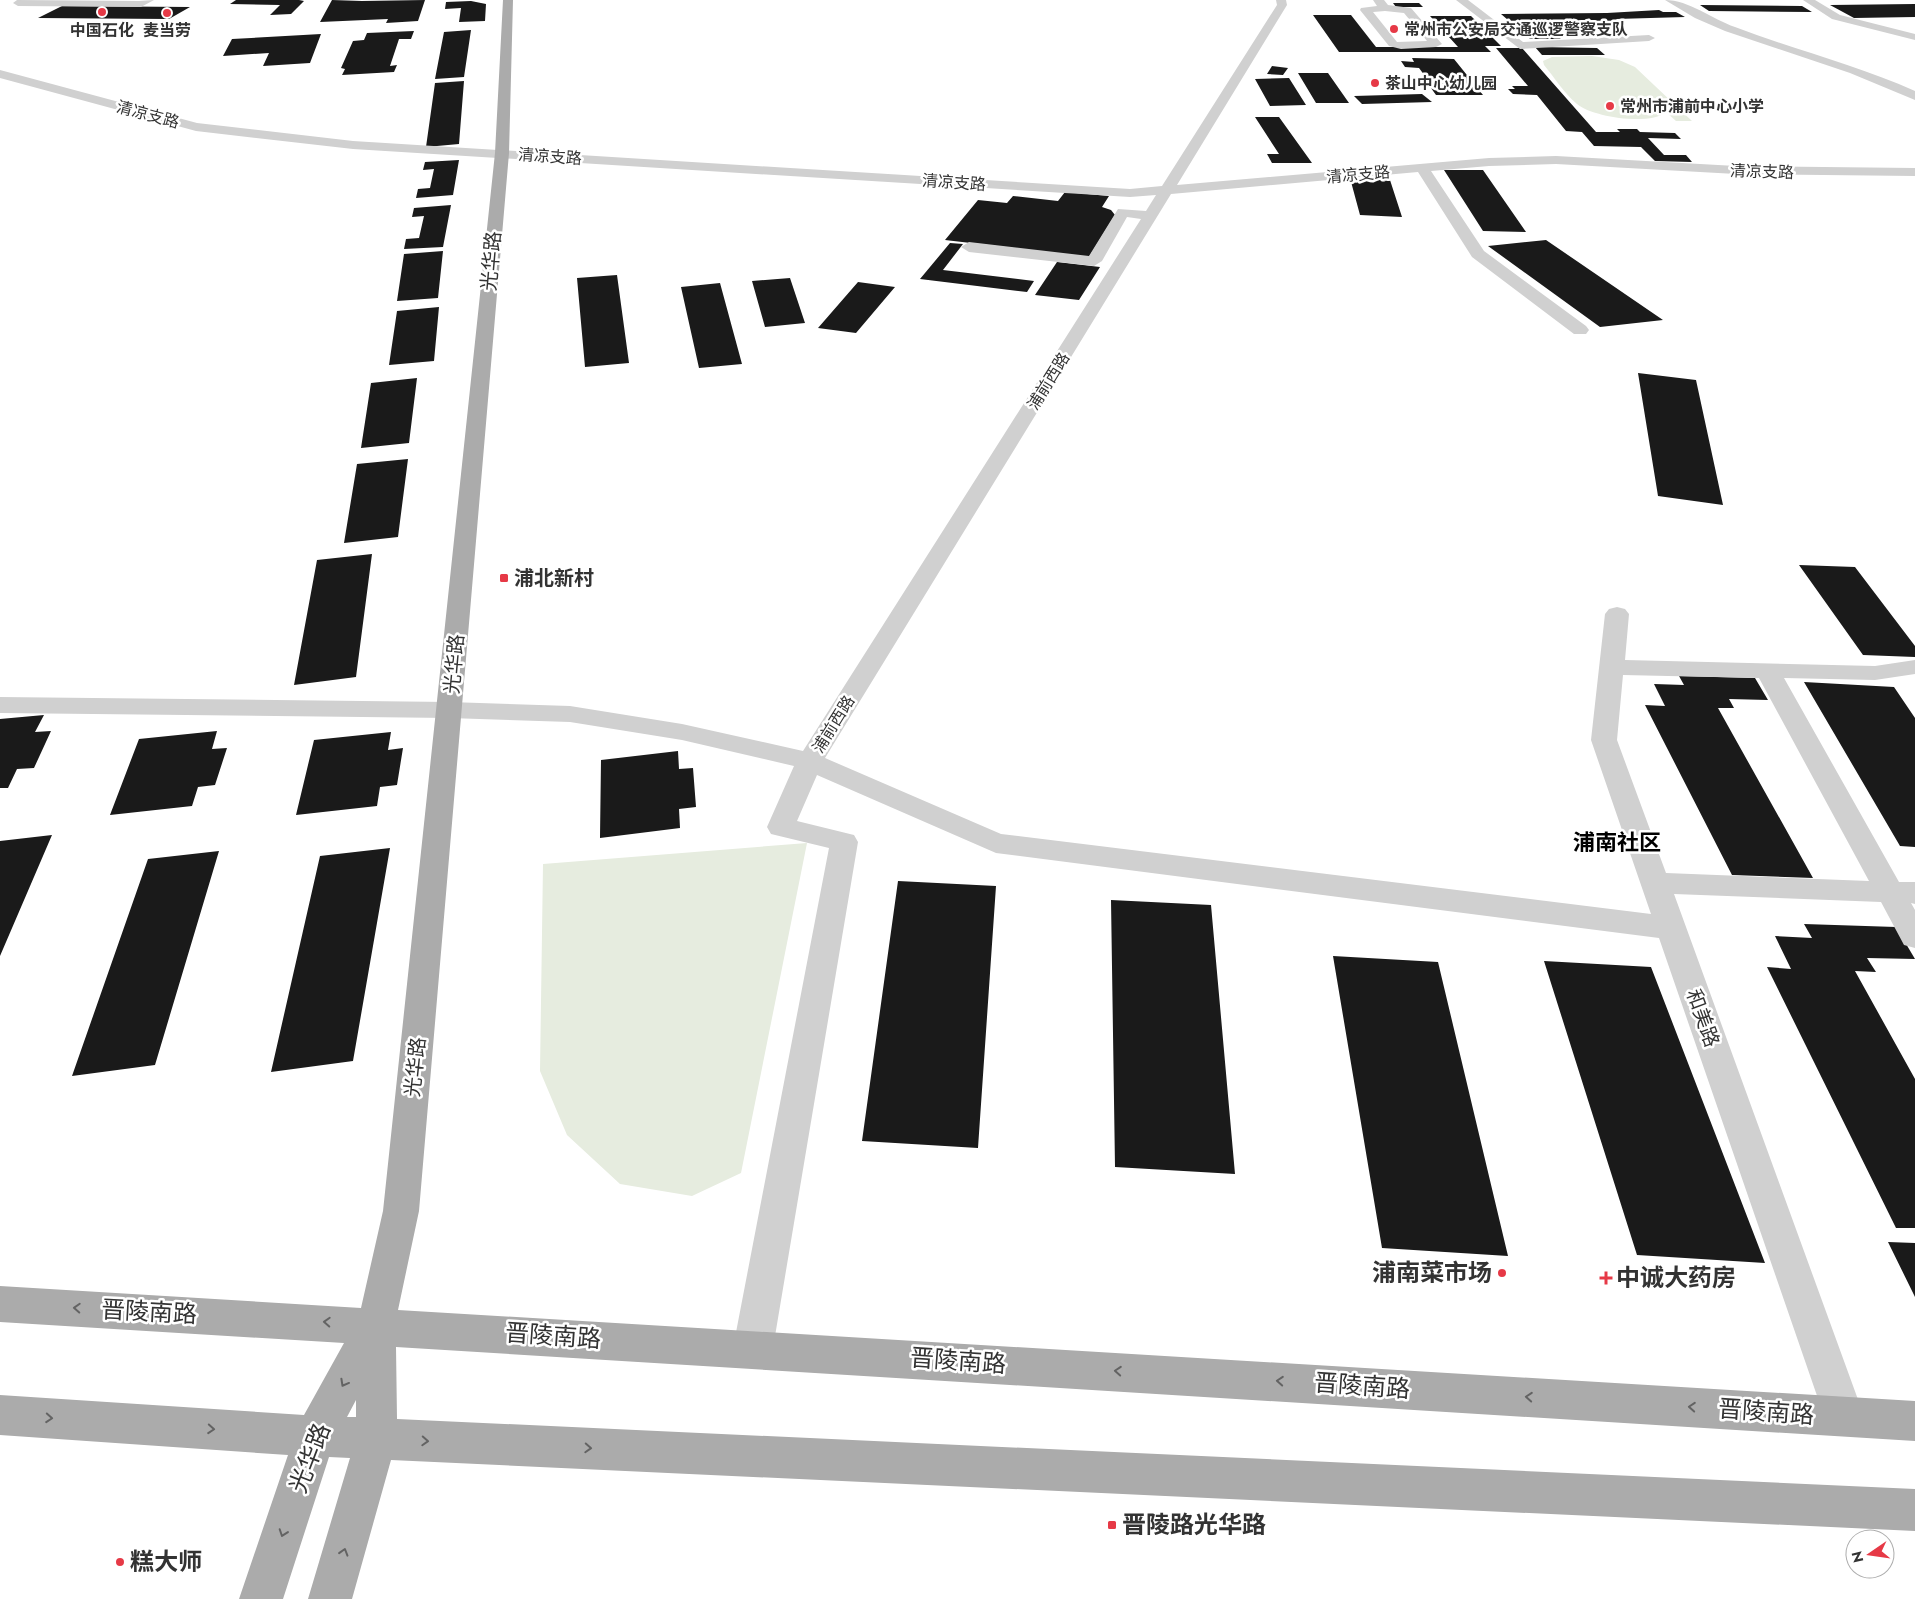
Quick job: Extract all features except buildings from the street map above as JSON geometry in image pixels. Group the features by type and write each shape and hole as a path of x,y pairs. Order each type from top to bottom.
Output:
{"main road":[{"name":"光华路","path":"330,1599 378,1438 376,1325 401,1211 502,153 508,0"},
{"name":"晋陵南路","path":"0,1304 753,1348 1915,1421"},
{"name":"光华路","path":"261,1599 315,1436 376,1325"},
{"path":"0,1415 315,1436 1915,1510"}],"street":[{"path":"6,9 22,2 141,4 149,0"},
{"name":"浦前西路","path":"753,1348 844,842 781,827 810,761 1282,6 1280,0"},
{"path":"1461,0 1520,46 1649,38"},
{"path":"1670,0 1694,14 1738,32 1864,73 1915,96"},
{"path":"1808,0 1836,17 1915,36"},
{"path":"1381,4 1407,10 1436,44 1401,46 1393,44 1365,10 1381,4"},
{"name":"清凉支路","path":"0,74 196,126 353,145 1130,193 1422,168 1556,160 1736,170 1853,173 1915,172"},
{"path":"1422,168 1478,254 1580,330"},
{"path":"969,247 1094,261 1123,212 1151,216"},
{"name":"和美路","path":"1617,614 1604,740 1844,1416"},
{"path":"1611,667 1912,671"},
{"path":"1767,670 1902,893 1915,937"},
{"path":"0,705 449,710 570,714 682,732 810,761 996,843 1671,928"},
{"path":"1654,883 1902,893"}],"shaded area":[{"path":"1592,56 1619,60 1635,67 1692,121 1676,121 1666,112 1658,116 1635,119 1608,116 1584,109 1568,95 1544,65 1543,61 1552,57"},
{"path":"807,843 741,1173 692,1196 620,1184 567,1135 540,1071 543,864"}],"place":[{"name":"中国石化","path":"102,12"},
{"name":"麦当劳","path":"167,13"},
{"name":"常州市公安局交通巡逻警察支队","path":"1394,29"},
{"name":"茶山中心幼儿园","path":"1375,83"},
{"name":"常州市浦前中心小学","path":"1610,106"},
{"name":"浦北新村","path":"504,578"},
{"name":"浦南菜市场","path":"1502,1273"},
{"name":"中诚大药房","path":"1606,1278"},
{"name":"晋陵路光华路","path":"1112,1525"},
{"name":"糕大师","path":"120,1562"}],"district":[{"name":"浦南社区","path":"1617,842"}]}
